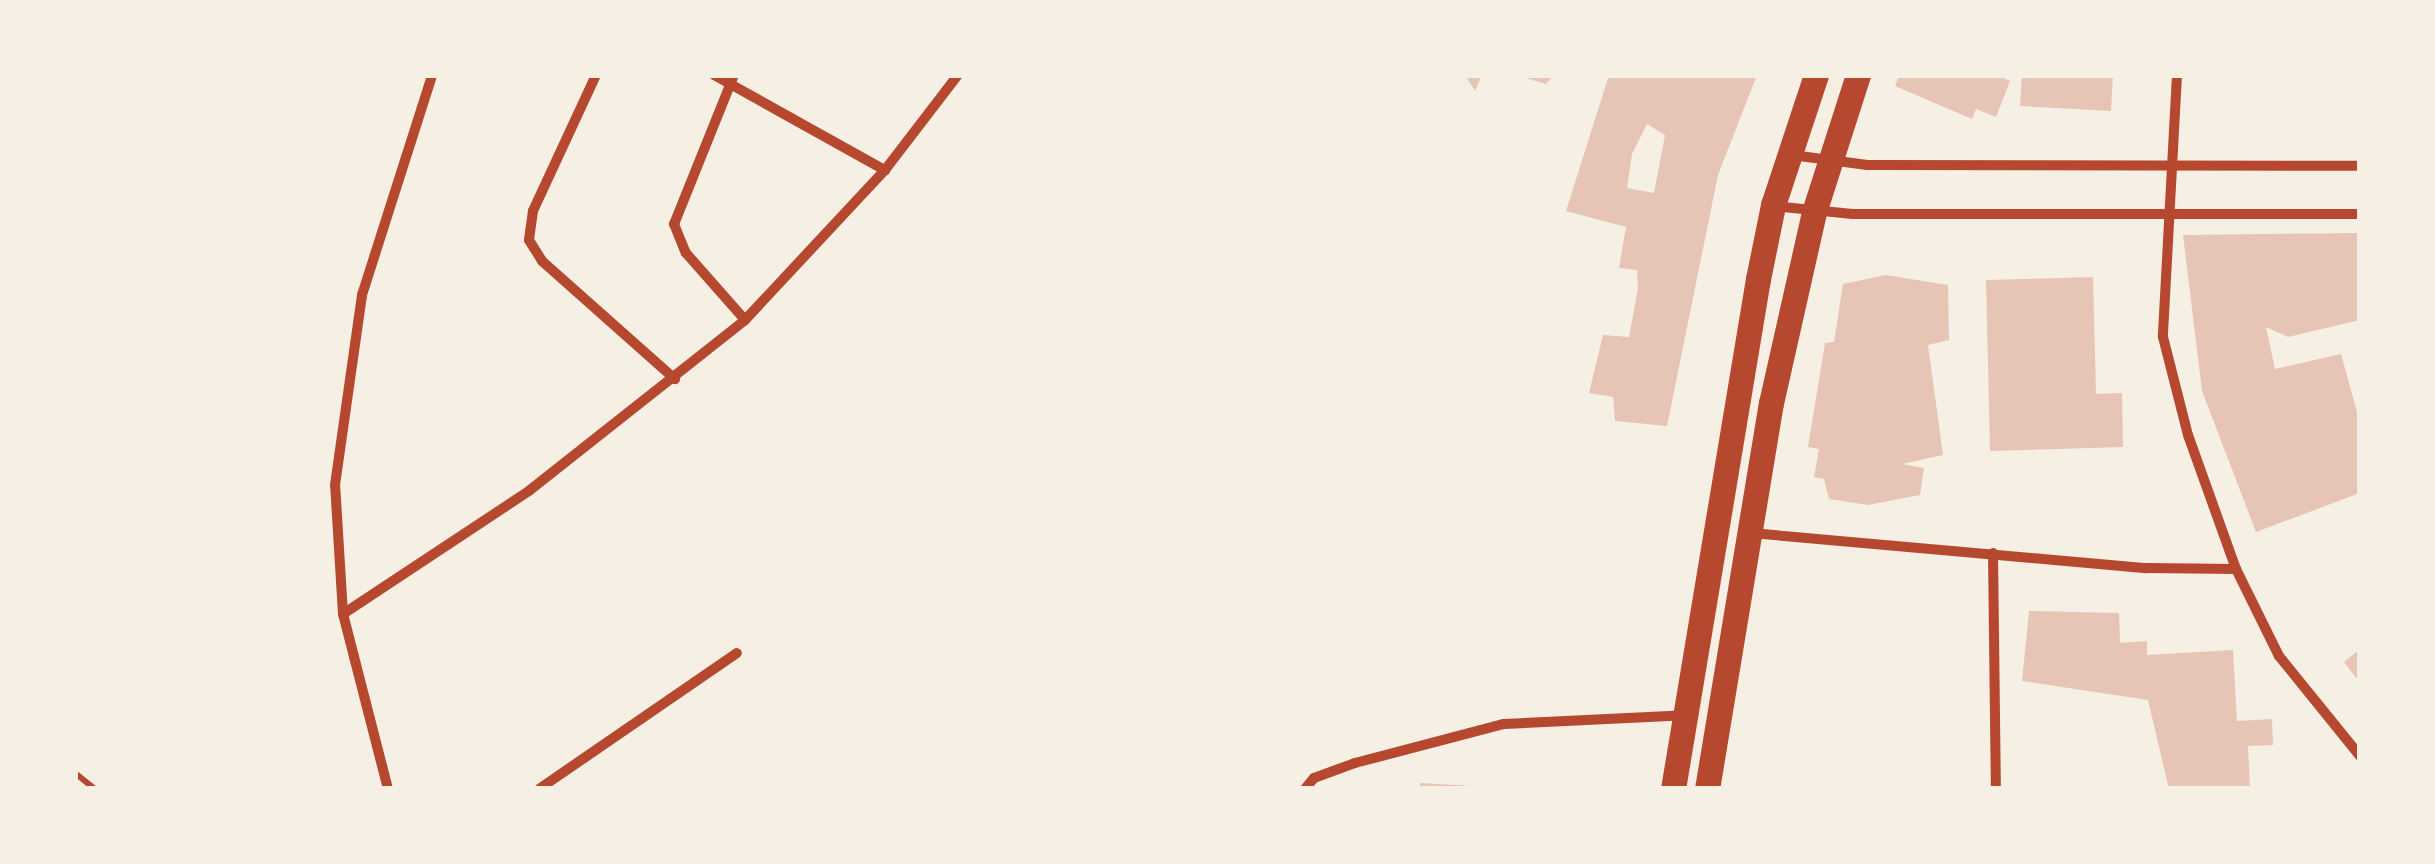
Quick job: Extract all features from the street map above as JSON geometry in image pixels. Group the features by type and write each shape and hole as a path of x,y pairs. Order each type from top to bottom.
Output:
{"main road":[{"path":"1673,789 1774,205 1816,75"},
{"path":"1707,789 1750,532 1814,212 1858,75"}],"street":[{"path":"388,789 343,614 335,484 362,295 432,75"},
{"path":"596,75 533,211 529,240 542,260 675,379"},
{"path":"714,75 733,79 885,170"},
{"path":"343,614 530,490 745,320 885,170 958,75"},
{"path":"2176,75 2172,214 2162,336 2188,435 2236,569 2278,656 2360,756"},
{"path":"733,79 674,224 686,253 745,320"},
{"path":"1789,154 1828,162 2360,166"},
{"path":"1774,205 1814,212 2360,214"},
{"path":"1750,532 2236,569"},
{"path":"1993,553 1996,789"},
{"path":"539,789 737,654"},
{"path":"1305,789 1314,778 1356,764 1504,724 1685,715"}],"path":[{"path":"75,774 95,789"}],"building":[{"path":"1465,75 1482,75 1475,91"},
{"path":"1516,75 1554,75 1546,84"},
{"path":"1609,75 1757,75 1718,175 1667,426 1615,421 1613,397 1589,393 1603,335 1629,337 1638,288 1637,270 1619,268 1626,227 1566,211","holes":["1647,124 1665,135 1654,193 1627,188 1632,154"]},
{"path":"1899,75 1997,75 2010,81 1996,117 1976,109 1972,119 1895,86"},
{"path":"2022,75 2113,75 2111,111 2020,106"},
{"path":"2360,233 2360,320 2288,337 2266,327 2275,369 2341,354 2360,423 2360,493 2256,532 2202,391 2183,235"},
{"path":"1886,275 1948,285 1949,340 1928,345 1943,455 1902,464 1924,468 1920,495 1868,505 1829,499 1824,479 1814,477 1819,449 1808,447 1825,343 1834,342 1843,284"},
{"path":"2093,277 2096,394 2122,393 2123,447 1990,451 1986,280"},
{"path":"2029,611 2119,613 2120,643 2147,641 2147,655 2233,650 2237,721 2272,719 2273,745 2248,746 2250,789 2169,789 2148,700 2022,681"},
{"path":"2360,649 2360,683 2344,662"},
{"path":"1420,783 1473,786 1473,789 1420,789"}]}
